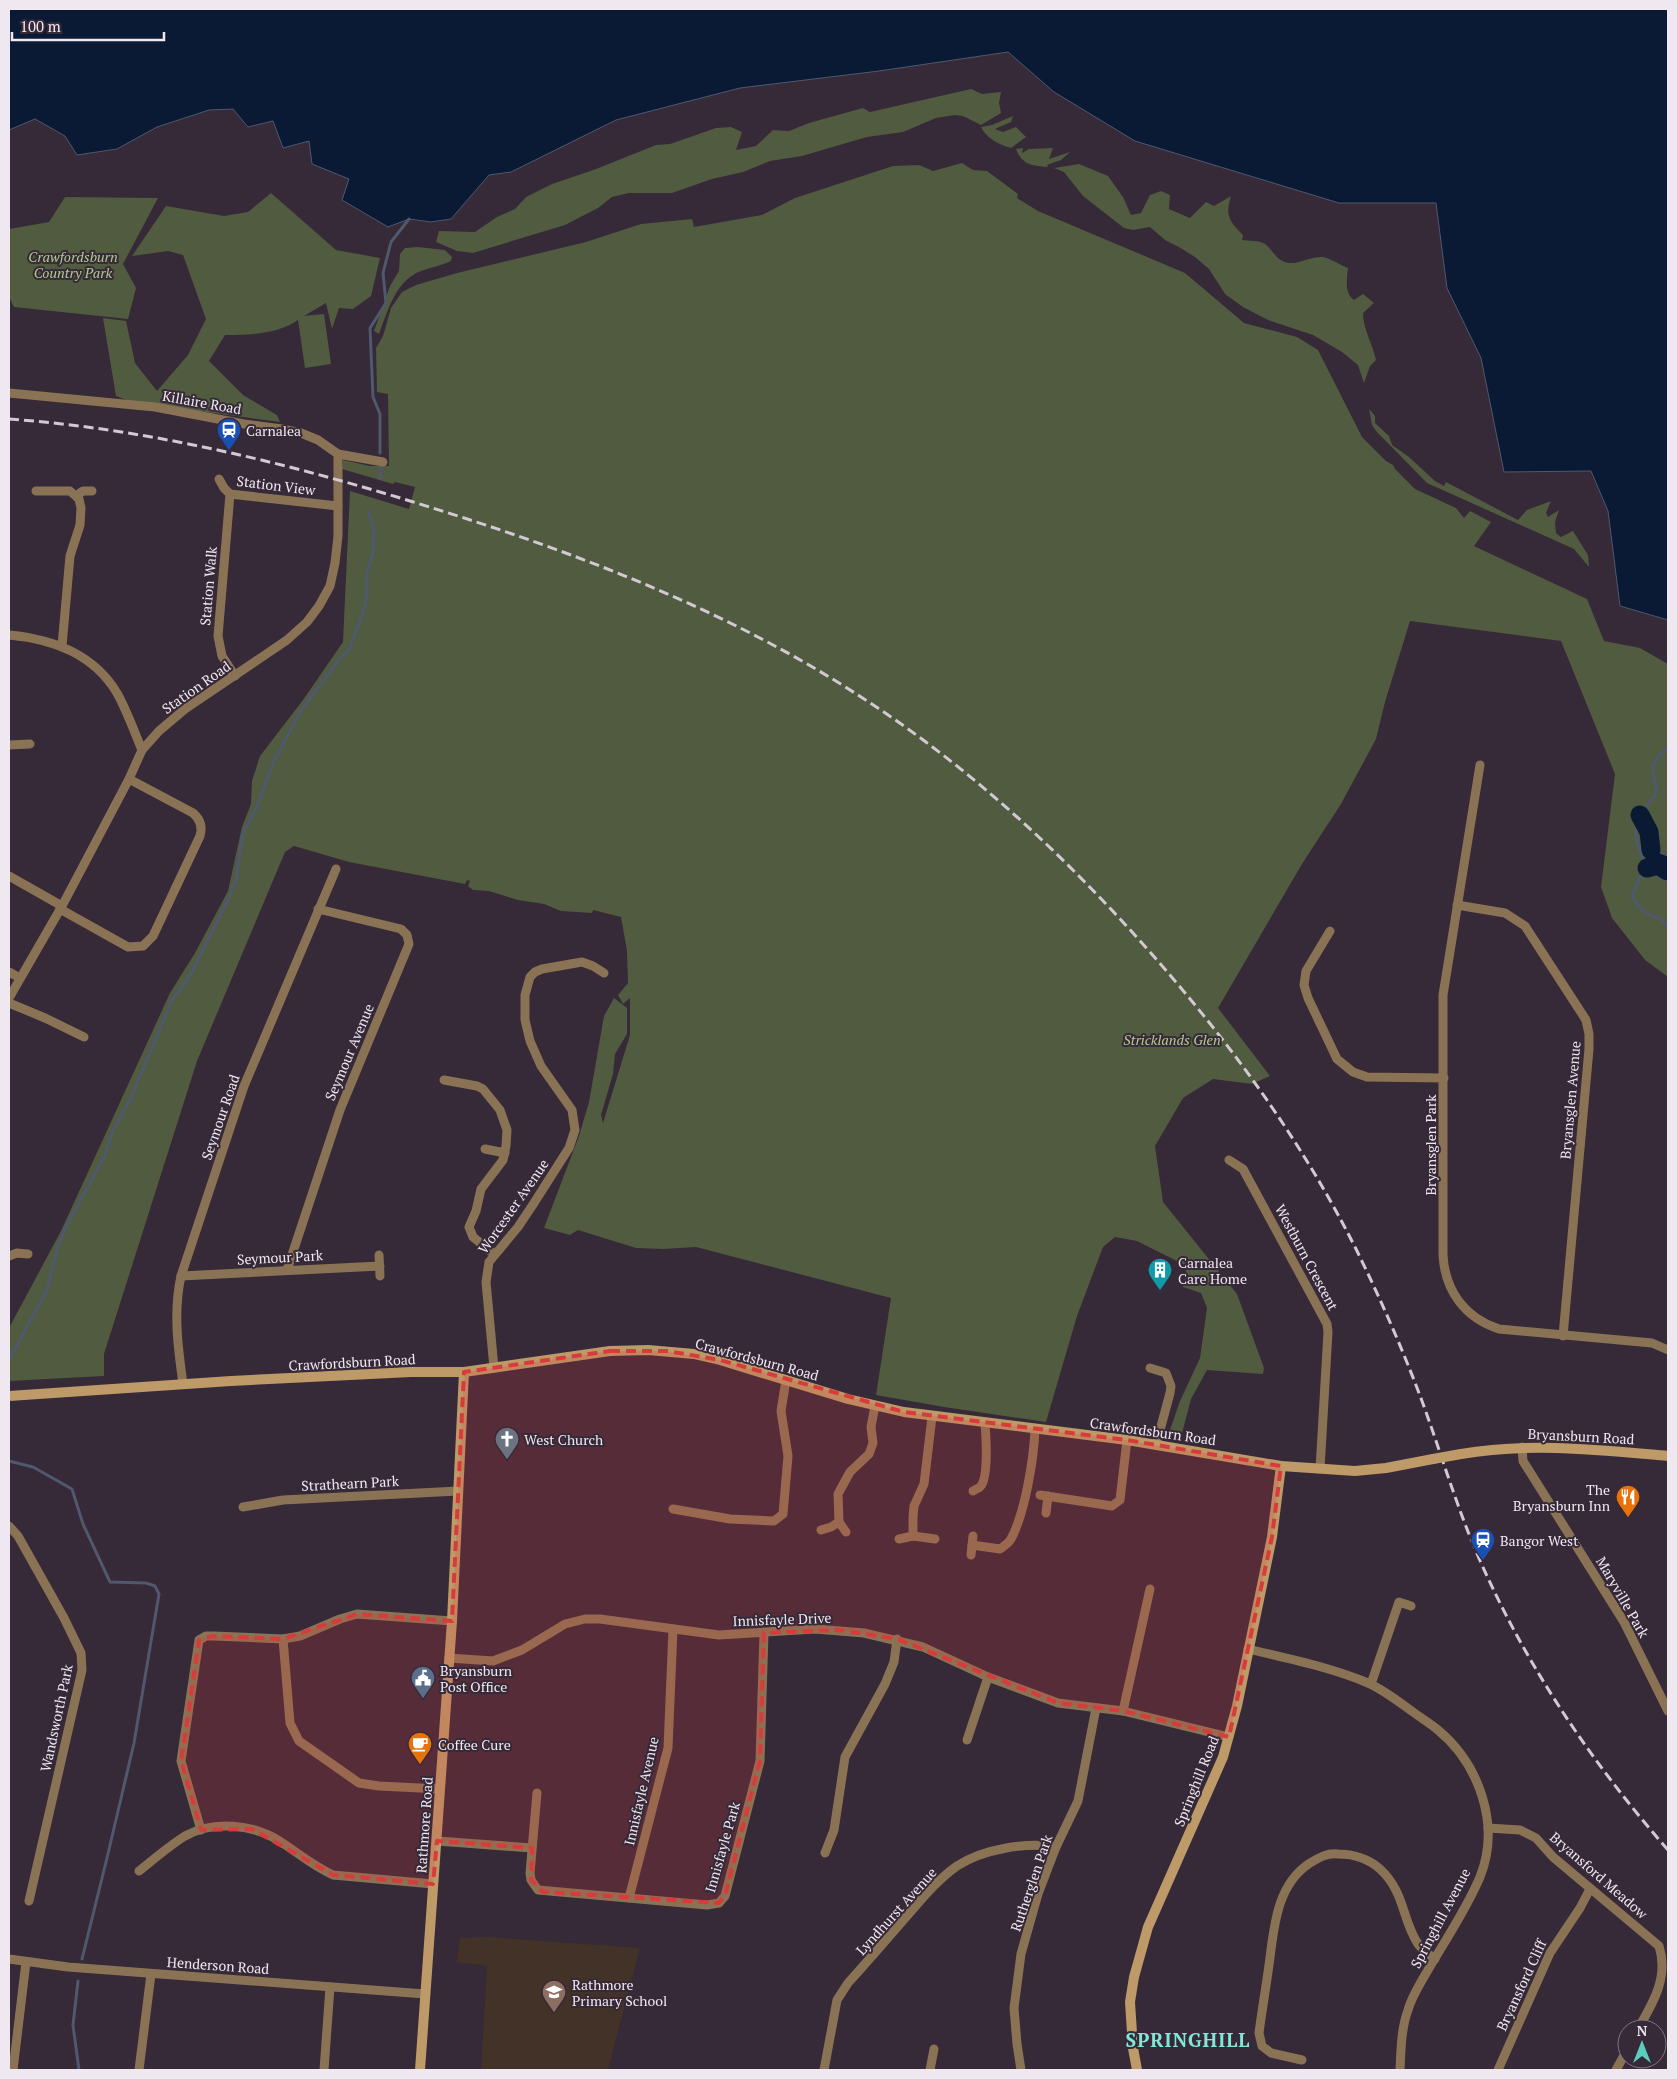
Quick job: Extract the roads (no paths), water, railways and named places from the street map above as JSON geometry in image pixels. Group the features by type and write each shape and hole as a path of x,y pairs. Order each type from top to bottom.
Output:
{"main road":[{"name":"Crawfordsburn Road","path":"9,1396 183,1384 411,1372 464,1372 610,1351 648,1350 694,1354 720,1360 875,1406 932,1417 1126,1440 1281,1466 1355,1471 1386,1468 1433,1459"},
{"name":"Rathmore Road","path":"420,2070 450,1658 464,1372"},
{"name":"Bryansburn Road","path":"1433,1459 1522,1447 1575,1448 1668,1456"},
{"name":"Springhill Road","path":"1137,2070 1133,2048 1130,2002 1140,1953 1148,1927 1223,1757 1229,1737 1272,1537 1281,1466"}],"street":[{"name":"Killaire Road","path":"9,393 155,407 244,424 282,429 318,440 338,454 383,462"},
{"name":"Station Road","path":"9,998 61,908 129,779 142,750 159,731 184,709 287,640 307,622 320,606 330,586 336,564 338,454"},
{"name":"Station View","path":"219,479 230,494 338,506"},
{"path":"36,491 70,491 81,503 80,525 70,556 62,646"},
{"path":"76,496 83,491 92,491"},
{"name":"Station Walk","path":"230,494 218,636 222,656 235,676"},
{"path":"9,635 40,639 62,646 91,663 107,679 118,695 142,750"},
{"path":"9,745 30,744"},
{"name":"Bryansglen Park","path":"1480,765 1444,995 1443,1256 1445,1274 1451,1290 1468,1312 1491,1327 1507,1331 1652,1343 1668,1350"},
{"path":"9,876 128,947 144,946 153,936 200,836 201,823 192,813 129,779"},
{"name":"Seymour Road","path":"183,1384 176,1325 176,1296 181,1276 244,1086 336,869"},
{"name":"Bryansglen Avenue","path":"1457,905 1505,913 1525,926 1579,1008 1588,1026 1590,1041 1563,1336"},
{"name":"Seymour Avenue","path":"287,1270 340,1110 409,944 407,935 401,929 318,909"},
{"path":"1330,931 1306,971 1304,985 1308,998 1338,1059 1353,1072 1366,1077 1444,1078"},
{"name":"Worcester Avenue","path":"494,1368 486,1282 489,1262 518,1227 534,1203 569,1148 575,1130 572,1110 541,1066 527,1032 525,995 530,977 542,968 582,962 604,973"},
{"path":"9,972 20,978"},
{"path":"9,1003 84,1037"},
{"path":"444,1080 480,1087 494,1101 506,1125 505,1153 500,1166 481,1189 476,1211 469,1227 473,1237 494,1254"},
{"path":"485,1149 505,1153"},
{"name":"Westburn Crescent","path":"1229,1160 1244,1169 1327,1324 1320,1470"},
{"path":"9,1256 17,1253 28,1254"},
{"path":"379,1256 380,1276"},
{"name":"Seymour Park","path":"181,1276 380,1266"},
{"path":"1150,1368 1166,1373 1171,1386 1156,1445"},
{"path":"673,1509 730,1519 774,1521 779,1519 783,1514 788,1456 781,1411 786,1380"},
{"path":"846,1532 839,1522 838,1494 850,1472 869,1454 873,1443 871,1427 875,1406"},
{"path":"913,1536 912,1517 914,1506 924,1484 932,1417"},
{"path":"973,1491 980,1487 984,1477 987,1449 985,1423"},
{"path":"972,1545 1000,1549 1011,1540 1024,1502 1033,1455 1035,1429"},
{"path":"1046,1513 1044,1496 1112,1506 1120,1500 1126,1440"},
{"name":"Maryville Park","path":"1522,1447 1523,1461 1624,1622 1665,1694 1668,1711"},
{"name":"Strathearn Park","path":"243,1507 283,1500 458,1491"},
{"path":"821,1530 839,1522"},
{"name":"Wandsworth Park","path":"9,1526 18,1536 64,1618 81,1653 82,1670 30,1901"},
{"path":"898,1539 913,1536 935,1539"},
{"path":"1123,1711 1150,1589"},
{"path":"1371,1684 1399,1602 1411,1606"},
{"path":"201,1830 181,1761 199,1640 206,1636 283,1639 300,1636 357,1614 452,1621"},
{"name":"Innisfayle Drive","path":"450,1658 493,1660 522,1650 565,1624 585,1619 600,1619 719,1636 831,1630 864,1633 897,1639 923,1647 988,1677 1058,1704 1123,1711 1229,1737"},
{"name":"Innisfayle Avenue","path":"630,1898 668,1748 673,1629"},
{"name":"Innisfayle Park","path":"537,1792 531,1880 538,1890 712,1905 719,1903 725,1896 760,1761 764,1633"},
{"path":"283,1639 290,1723 299,1741 359,1782 379,1786 440,1789"},
{"path":"825,1853 834,1830 845,1757 885,1684 894,1662 897,1639"},
{"name":"Springhill Avenue","path":"1248,1649 1328,1667 1371,1684 1439,1730 1462,1756 1476,1777 1485,1805 1488,1828 1487,1851 1480,1876 1468,1903 1408,2010 1402,2039 1400,2070"},
{"path":"967,1740 988,1677"},
{"name":"Rutherglen Park","path":"1021,2070 1014,2008 1021,1954 1038,1894 1056,1847 1078,1801 1096,1708"},
{"path":"138,1871 185,1836 201,1830 224,1826 252,1828 279,1840 319,1868 333,1874 434,1884"},
{"name":"Bryansford Meadow","path":"1488,1828 1520,1830 1536,1838 1553,1857 1590,1889 1655,1940 1662,1956 1661,1981 1657,1994 1643,2019"},
{"path":"437,1841 532,1848"},
{"name":"Lyndhurst Avenue","path":"824,2070 837,2000 848,1983 936,1882 959,1865 979,1856 1012,1847 1036,1845 1056,1847"},
{"path":"1302,2060 1271,2053 1262,2046 1259,2033 1276,1915 1289,1883 1305,1866 1323,1855 1332,1854 1347,1854 1371,1862 1392,1882 1401,1899 1416,1941 1422,1949 1435,1959"},
{"name":"Bryansford Cliff","path":"1498,2070 1550,1953 1580,1908 1590,1889"},
{"name":"Henderson Road","path":"9,1959 151,1974 425,1994"},
{"path":"13,2070 26,1962"},
{"path":"139,2070 151,1974"},
{"path":"324,2070 330,1987"},
{"path":"930,2070 934,2049"}],"water":[{"path":"9,9 1668,9 1668,620 1620,606 1608,511 1591,471 1504,472 1481,358 1447,288 1436,203 1339,203 1135,141 1054,92 1008,52 879,71 740,88 616,120 511,172 489,175 451,219 431,222 409,219 388,227 342,200 349,179 312,164 309,141 283,148 273,121 248,127 233,109 209,110 157,127 117,149 77,155 65,136 35,119 9,130"},
{"path":"1651,850 1668,856 1668,881 1655,875"}],"waterway":[{"path":"380,453 380,414 373,397 370,328 386,303 383,273 391,242 409,219"},
{"path":"380,478 381,467"},
{"path":"9,1360 47,1290 57,1249 66,1227 105,1155 112,1133 130,1100 172,1000 190,976 227,902 236,880 243,833 256,809 274,761 300,712 341,657 349,650 362,616 367,596 367,572 373,553 374,532 369,512"},
{"path":"1668,747 1655,762 1653,772 1657,792 1639,818 1637,825 1636,840 1647,868 1640,877 1632,896 1642,911 1662,920 1668,927"},
{"path":"1640,815 1649,832 1651,850"},
{"path":"1647,868 1654,866"},
{"path":"9,1461 33,1467 72,1489 83,1524 110,1582 146,1583 155,1586 159,1594 134,1743 82,1959"},
{"path":"78,1981 73,2025 79,2070"}],"railway":[{"path":"9,419 111,430 262,460 410,501 585,560 699,608 754,635 808,665 901,724 978,783 1050,848 1118,916 1209,1022 1289,1132 1336,1210 1383,1307 1422,1401 1470,1537 1496,1596 1538,1673 1586,1747 1668,1850"}],"place":[{"name":"Carnalea","path":"229,451"},
{"name":"Carnalea Care Home","path":"1160,1291"},
{"name":"West Church","path":"507,1460"},
{"name":"The Bryansburn Inn","path":"1628,1518"},
{"name":"Bangor West","path":"1483,1561"},
{"name":"Bryansburn Post Office","path":"423,1699"},
{"name":"Coffee Cure","path":"420,1765"},
{"name":"Rathmore Primary School","path":"554,2013"}],"district":[{"name":"SPRINGHILL","path":"1188,2039"}],"park label":[{"name":"Crawfordsburn Country Park","path":"73,264"},
{"name":"Stricklands Glen","path":"1172,1039"}]}
